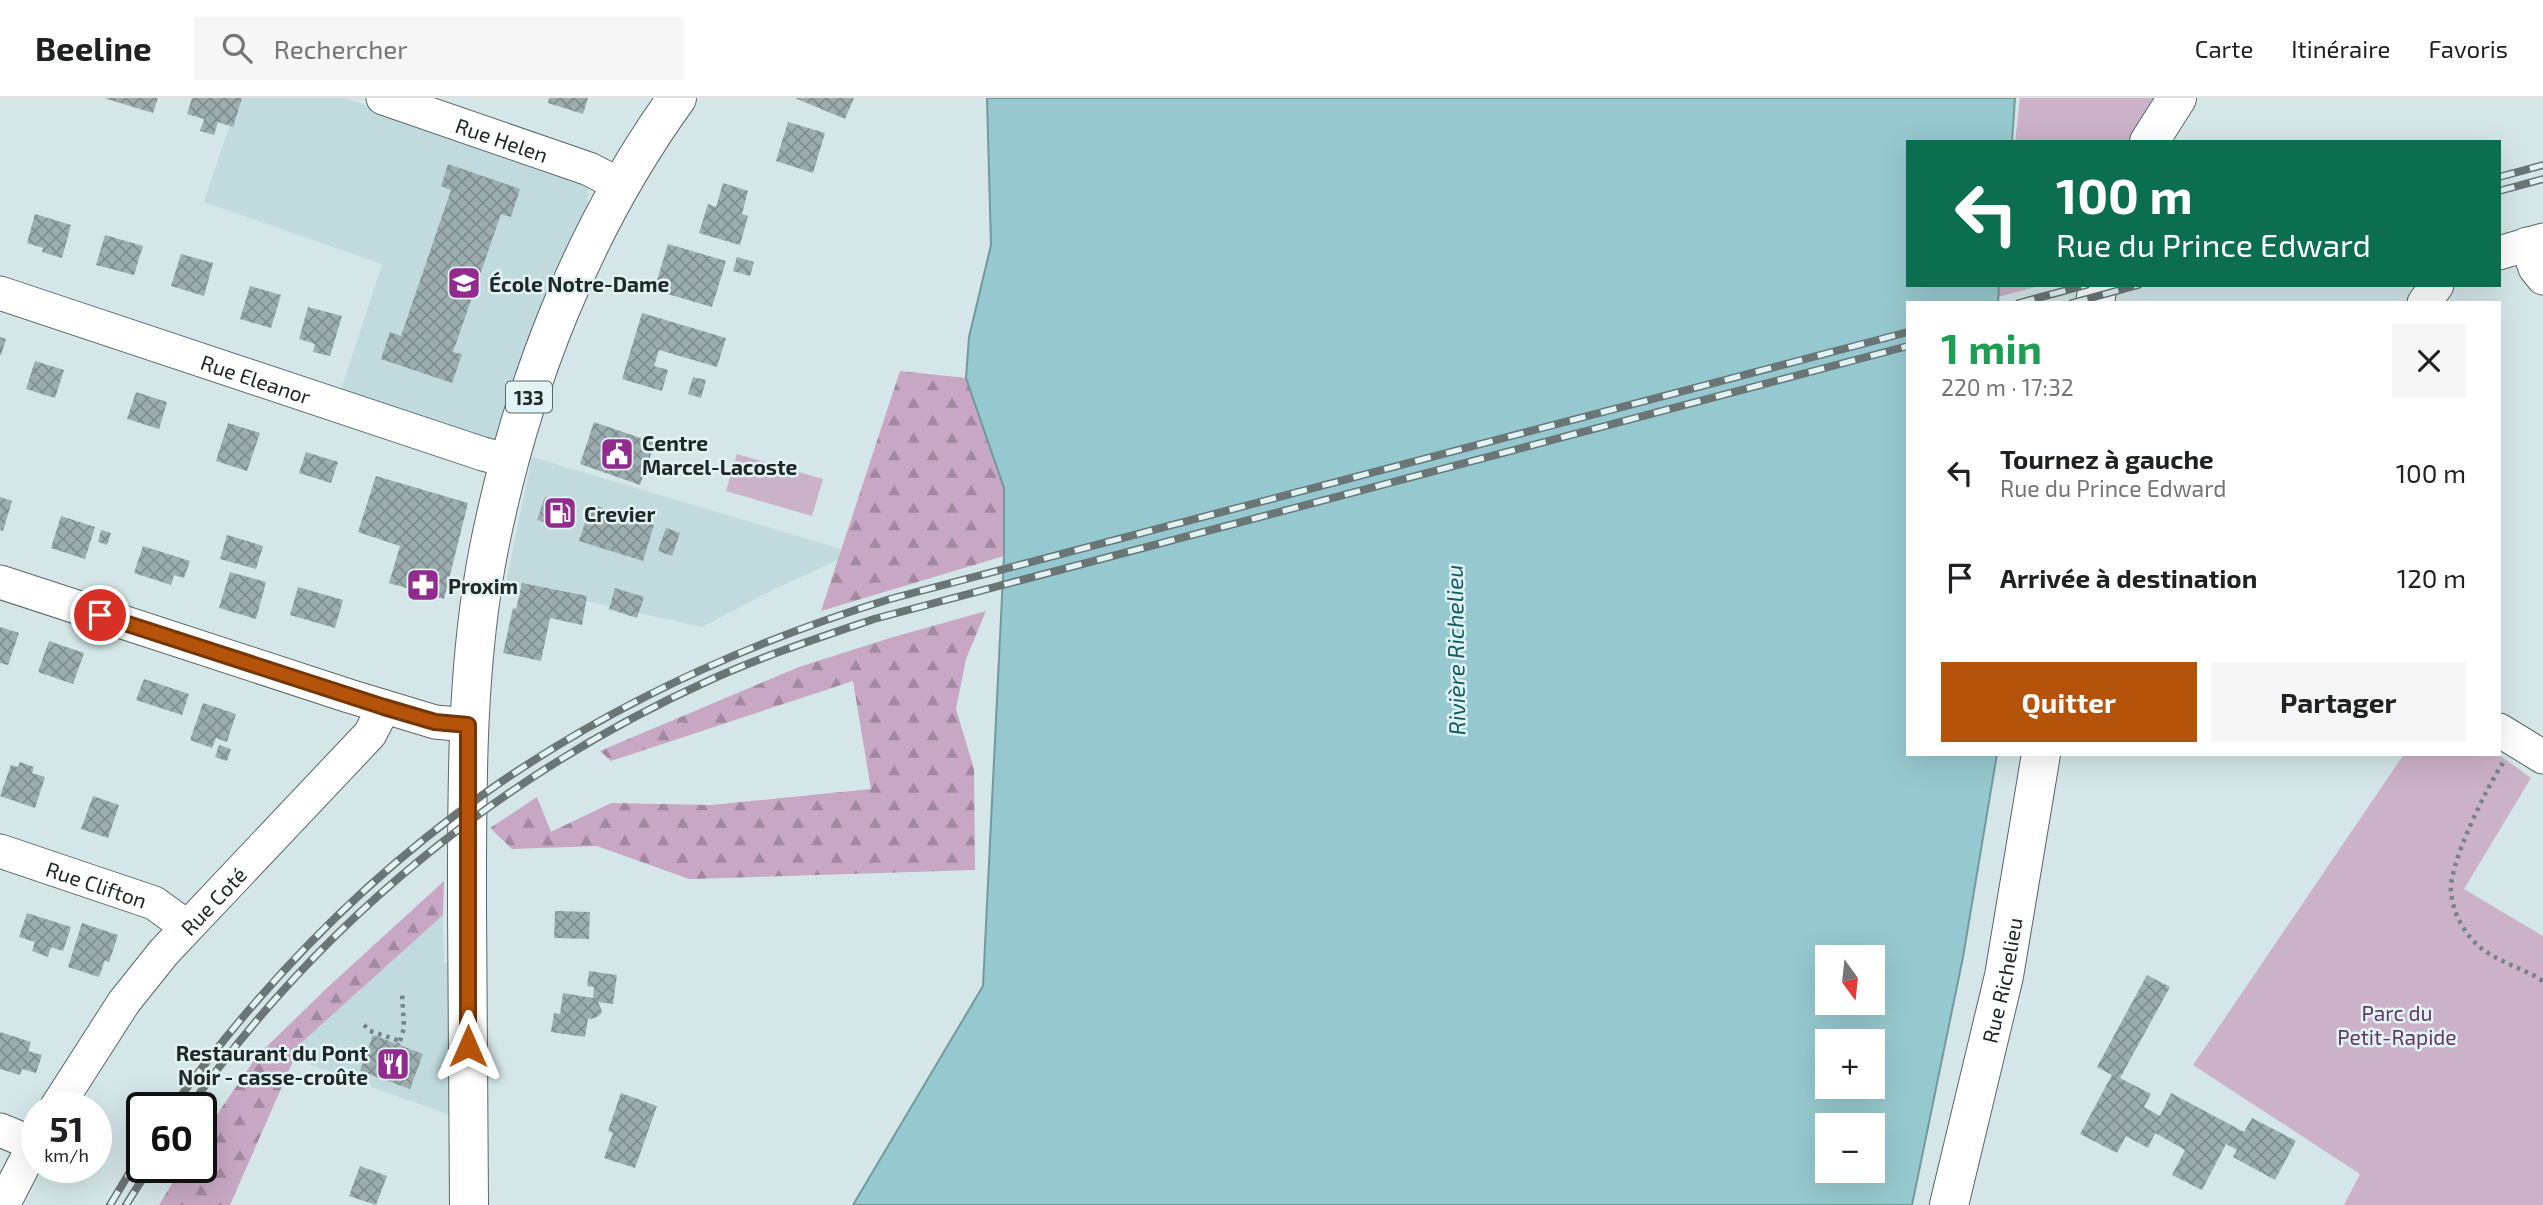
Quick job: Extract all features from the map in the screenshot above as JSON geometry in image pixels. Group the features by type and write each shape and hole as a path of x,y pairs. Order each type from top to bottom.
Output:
{"main road":[{"name":"133","path":"468,1205 468,725 489,548 524,411 550,338 595,232 642,148 677,98"},
{"path":"2150,140 2177,98"},
{"name":"Rue Richelieu","path":"1949,1205 2004,976 2041,756"}],"street":[{"name":"Rue Helen","path":"383,98 589,169 620,185"},
{"path":"2523,246 2543,278"},
{"name":"Rue Eleanor","path":"0,293 510,461"},
{"path":"0,582 384,707 435,722 468,725"},
{"name":"Rue Coté","path":"66,1092 124,1002 186,926 370,734 384,707"},
{"name":"Rue Clifton","path":"0,851 154,903 186,926"},
{"path":"0,1130 21,1137"},
{"path":"3,1205 21,1169"}],"path":[{"path":"2520,743 2498,769 2464,842 2454,869 2450,891 2457,915 2467,933 2480,946 2504,962 2543,981"},
{"path":"364,1025 370,1031 399,1043 404,1028 402,993"}],"shaded area":[{"name":"École Notre-Dame","path":"239,98 345,98 575,177 588,189 587,207 543,302 495,438 485,438 340,393 382,264 204,202"},
{"path":"532,457 841,549 838,560 770,591 702,627 506,583"},
{"path":"443,915 444,963 449,963 450,1115 294,1059 301,1043"}],"green space":[{"path":"2020,98 2156,98 2131,140 2015,140"},
{"path":"2000,287 2035,287 1998,297"},
{"path":"900,371 966,378 1004,488 1004,556 821,611"},
{"path":"737,454 823,479 812,516 726,491"},
{"path":"986,611 966,659 956,709 974,769 975,870 689,879 597,846 512,849 490,828 537,797 551,832 611,803 711,805 871,789 853,681 611,761 600,751 799,667"},
{"name":"Parc du Petit-Rapide","path":"2403,756 2501,756 2531,778 2464,889 2543,936 2543,1205 2344,1205 2360,1174 2193,1065"},
{"path":"444,881 443,915 301,1043 230,1205 159,1205 172,1183 217,1183 217,1115 257,1056"}],"water":[{"name":"Rivière Richelieu","path":"987,98 2015,98 2012,140 1906,140 1906,287 1999,287 1998,301 1906,301 1906,756 1997,756 1963,957 1912,1205 853,1205 983,986 1004,556 1004,488 966,378 969,337 991,245"}],"building":[{"path":"104,98 158,98 153,113"},
{"path":"192,98 242,98 233,127 218,122 214,135 200,131 204,119 187,114"},
{"path":"549,98 588,98 583,114 548,103"},
{"path":"795,98 854,98 845,119"},
{"path":"788,122 825,133 813,173 776,161"},
{"path":"448,164 520,189 511,217 501,214 453,352 462,354 452,383 381,359 390,332 401,336 451,190 441,186"},
{"path":"723,183 748,191 742,214 748,216 740,245 699,233 708,204 716,207"},
{"path":"35,214 71,225 62,258 42,252 43,248 27,243"},
{"path":"105,235 143,246 134,275 96,265"},
{"path":"668,244 726,261 712,307 654,290"},
{"path":"181,254 213,263 204,296 171,286"},
{"path":"737,257 754,262 750,276 733,271"},
{"path":"250,286 281,295 271,328 240,319"},
{"path":"308,307 342,316 330,356 313,352 315,344 299,339"},
{"path":"642,313 726,338 717,367 659,350 654,366 668,370 662,391 622,379"},
{"path":"0,337 6,339 1,355 0,355"},
{"path":"35,361 64,370 55,398 26,389"},
{"path":"693,377 706,380 701,398 688,394"},
{"path":"136,392 167,402 159,429 127,419"},
{"name":"Centre Marcel-Lacoste","path":"594,422 655,443 640,485 580,464"},
{"path":"228,423 260,433 247,471 216,461"},
{"path":"306,452 338,462 331,483 299,473"},
{"path":"376,476 468,503 444,599 389,583 400,546 358,532"},
{"path":"0,497 12,501 3,531 0,530"},
{"path":"545,497 573,506 566,529 537,520"},
{"path":"591,504 654,525 643,561 579,541"},
{"path":"61,516 95,527 85,559 51,548"},
{"path":"666,528 680,533 672,556 658,551"},
{"path":"101,530 111,533 107,545 98,542"},
{"path":"227,535 263,546 256,569 220,559"},
{"path":"143,546 190,561 184,578 174,575 171,585 134,573"},
{"path":"230,572 266,582 256,619 219,608"},
{"path":"522,583 587,596 582,625 550,618 541,661 503,653 513,608 516,609"},
{"path":"298,587 343,600 335,628 290,615"},
{"path":"615,588 644,597 637,618 609,609"},
{"path":"0,627 19,633 8,665 0,663"},
{"path":"49,641 84,653 73,684 38,672"},
{"path":"144,679 189,694 182,715 136,700"},
{"path":"203,703 236,714 227,742 216,738 212,748 190,740"},
{"path":"219,745 231,749 227,761 215,757"},
{"path":"20,762 34,767 32,773 45,777 35,808 0,796 11,765 18,767"},
{"path":"93,796 119,805 108,838 81,829"},
{"path":"555,911 590,912 589,939 554,938"},
{"path":"27,913 71,927 63,951 51,947 48,957 32,951 35,942 19,937"},
{"path":"82,923 118,935 109,962 105,960 99,977 68,967"},
{"path":"589,971 617,975 613,1004 598,1002 601,1014 588,1019 585,1037 551,1032 554,1013 560,1014 563,993 593,998 594,987 587,986"},
{"path":"2147,975 2170,987 2120,1078 2151,1094 2144,1107 2160,1116 2171,1093 2244,1132 2252,1118 2296,1141 2275,1180 2233,1157 2237,1150 2226,1144 2202,1190 2172,1175 2185,1150 2155,1133 2148,1148 2126,1136 2117,1153 2080,1134 2112,1075 2097,1067"},
{"path":"0,1032 31,1042 28,1051 42,1055 36,1073 22,1069 20,1075 0,1069"},
{"path":"373,1035 423,1054 410,1089 360,1071"},
{"path":"621,1093 657,1106 635,1168 604,1158 613,1133 608,1131"},
{"path":"360,1166 387,1176 376,1205 349,1196"}],"railway":[{"path":"2501,176 2543,165"},
{"path":"2501,190 2543,179"},
{"path":"2026,301 2079,287"},
{"path":"2079,301 2131,287"},
{"path":"185,1092 244,1016 320,933 401,858 487,792 579,733 676,681 780,637 890,599 1906,333"},
{"path":"201,1092 241,1040 297,975 357,915 421,859 489,807 559,760 633,718 710,680 770,655 874,619 1906,347"},
{"path":"110,1205 126,1178"},
{"path":"126,1205 140,1183"}],"place":[{"name":"École Notre-Dame","path":"464,283"},
{"name":"Centre Marcel-Lacoste","path":"617,454"},
{"name":"Crevier","path":"560,513"},
{"name":"Proxim","path":"423,585"},
{"name":"Restaurant du Pont Noir - casse-croûte","path":"393,1064"}],"route":[{"path":"100,615 384,707 435,722 468,725 468,1046"}]}
